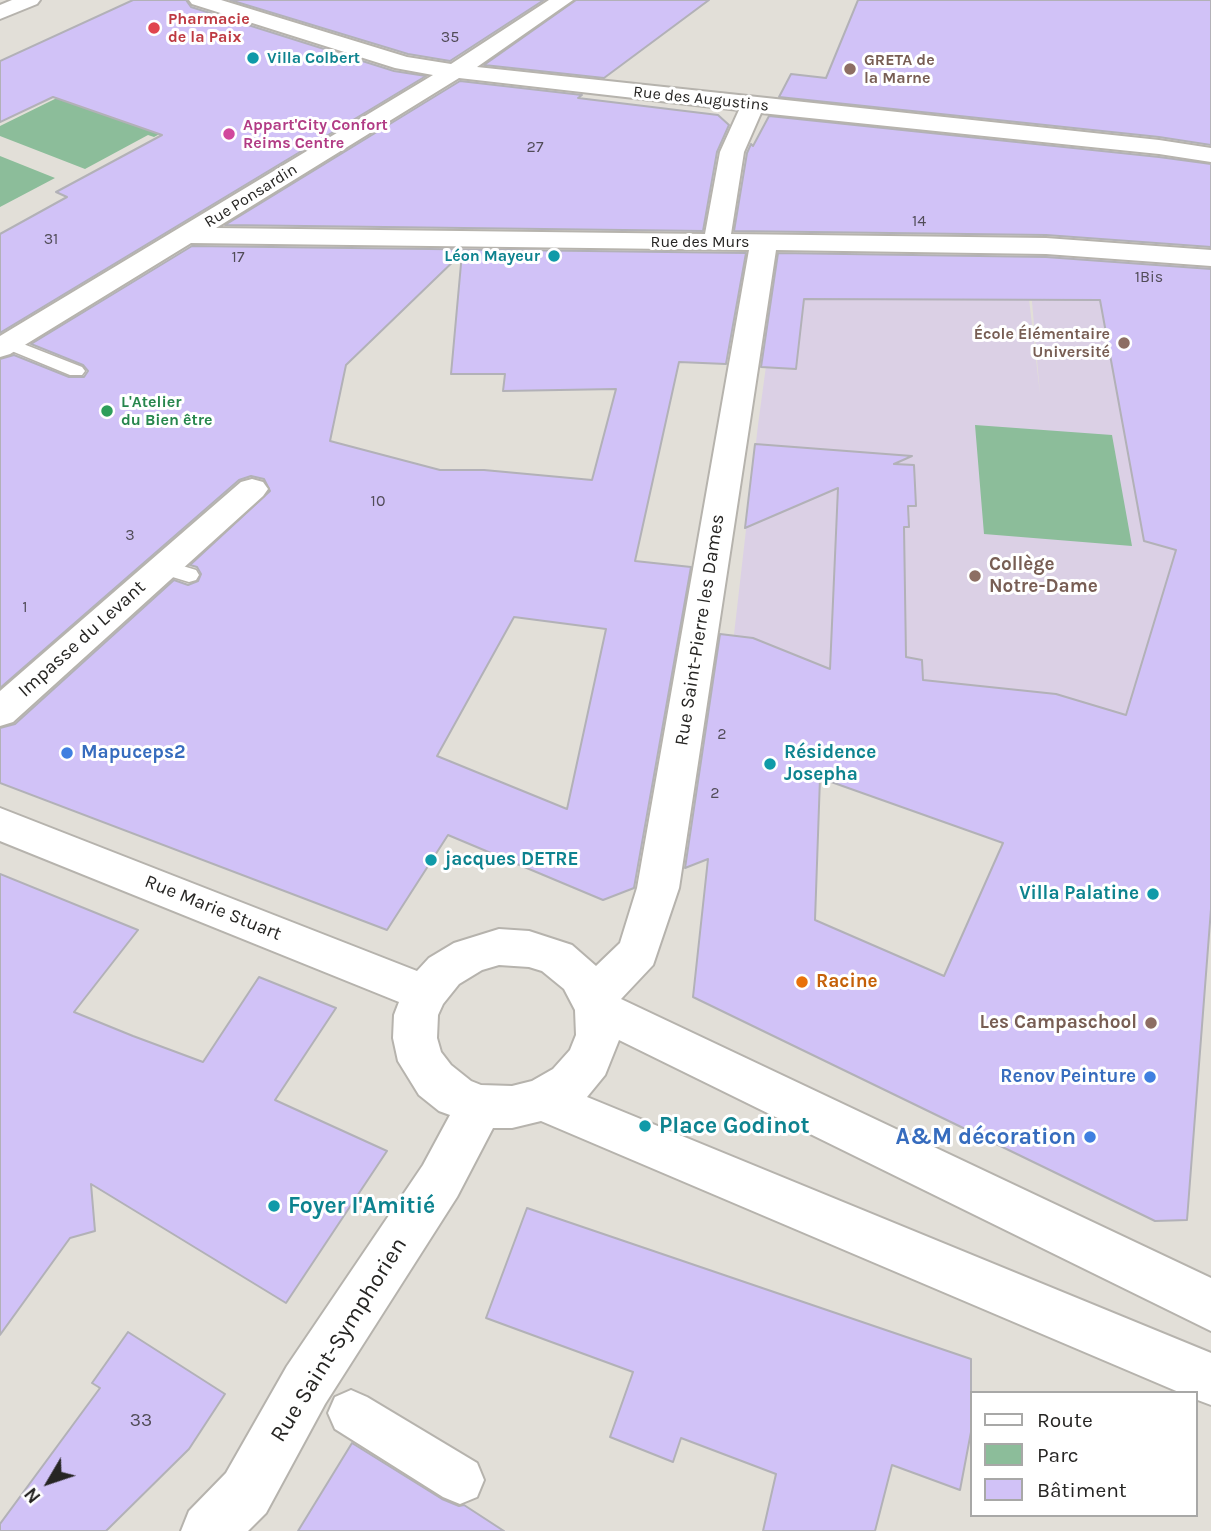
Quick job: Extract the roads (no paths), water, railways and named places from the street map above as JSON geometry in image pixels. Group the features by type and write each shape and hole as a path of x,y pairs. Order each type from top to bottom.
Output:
{"street":[{"path":"0,13 30,0"},
{"name":"Rue des Augustins","path":"199,0 403,63 455,71 1159,147 1211,155"},
{"name":"Rue Ponsardin","path":"4,346 455,71 563,0"},
{"path":"716,243 732,152 753,105"},
{"name":"Rue des Murs","path":"188,235 1046,246 1211,258"},
{"name":"Rue Saint-Pierre les Dames","path":"595,1003 638,952 658,888 764,242"},
{"name":"Impasse du Levant","path":"0,712 176,571 252,489"},
{"name":"Rue Marie Stuart","path":"0,824 425,993"},
{"path":"499,947 529,949 557,958 579,976 595,1003 598,1035 589,1061 569,1084 542,1100 512,1107 480,1105 455,1096 435,1080 421,1061 415,1026 416,1015 425,993 444,971 469,956 499,947"},
{"path":"595,1003 1211,1305"},
{"path":"542,1100 1211,1379"},
{"name":"Rue Saint-Symphorien","path":"209,1531 246,1493 306,1385 440,1181 480,1105"},
{"path":"351,1413 460,1480"}],"lane":[{"name":"Rue Ponsardin","path":"4,346 76,371"}],"place":[{"name":"Pharmacie de la Paix","path":"154,28"},
{"name":"Villa Colbert","path":"253,58"},
{"name":"GRETA de la Marne","path":"850,69"},
{"name":"Appart'City Confort Reims Centre","path":"229,134"},
{"name":"Léon Mayeur","path":"554,256"},
{"name":"École Élémentaire Université","path":"1124,343"},
{"name":"L'Atelier du Bien être","path":"107,411"},
{"name":"Collège Notre-Dame","path":"975,576"},
{"name":"Mapuceps2","path":"67,753"},
{"name":"Résidence Josepha","path":"770,764"},
{"name":"jacques DETRE","path":"431,860"},
{"name":"Villa Palatine","path":"1153,894"},
{"name":"Racine","path":"802,982"},
{"name":"Les Campaschool","path":"1151,1023"},
{"name":"Renov Peinture","path":"1150,1077"},
{"name":"Place Godinot","path":"645,1126"},
{"name":"A&M décoration","path":"1090,1137"},
{"name":"Foyer l'Amitié","path":"274,1206"}]}
